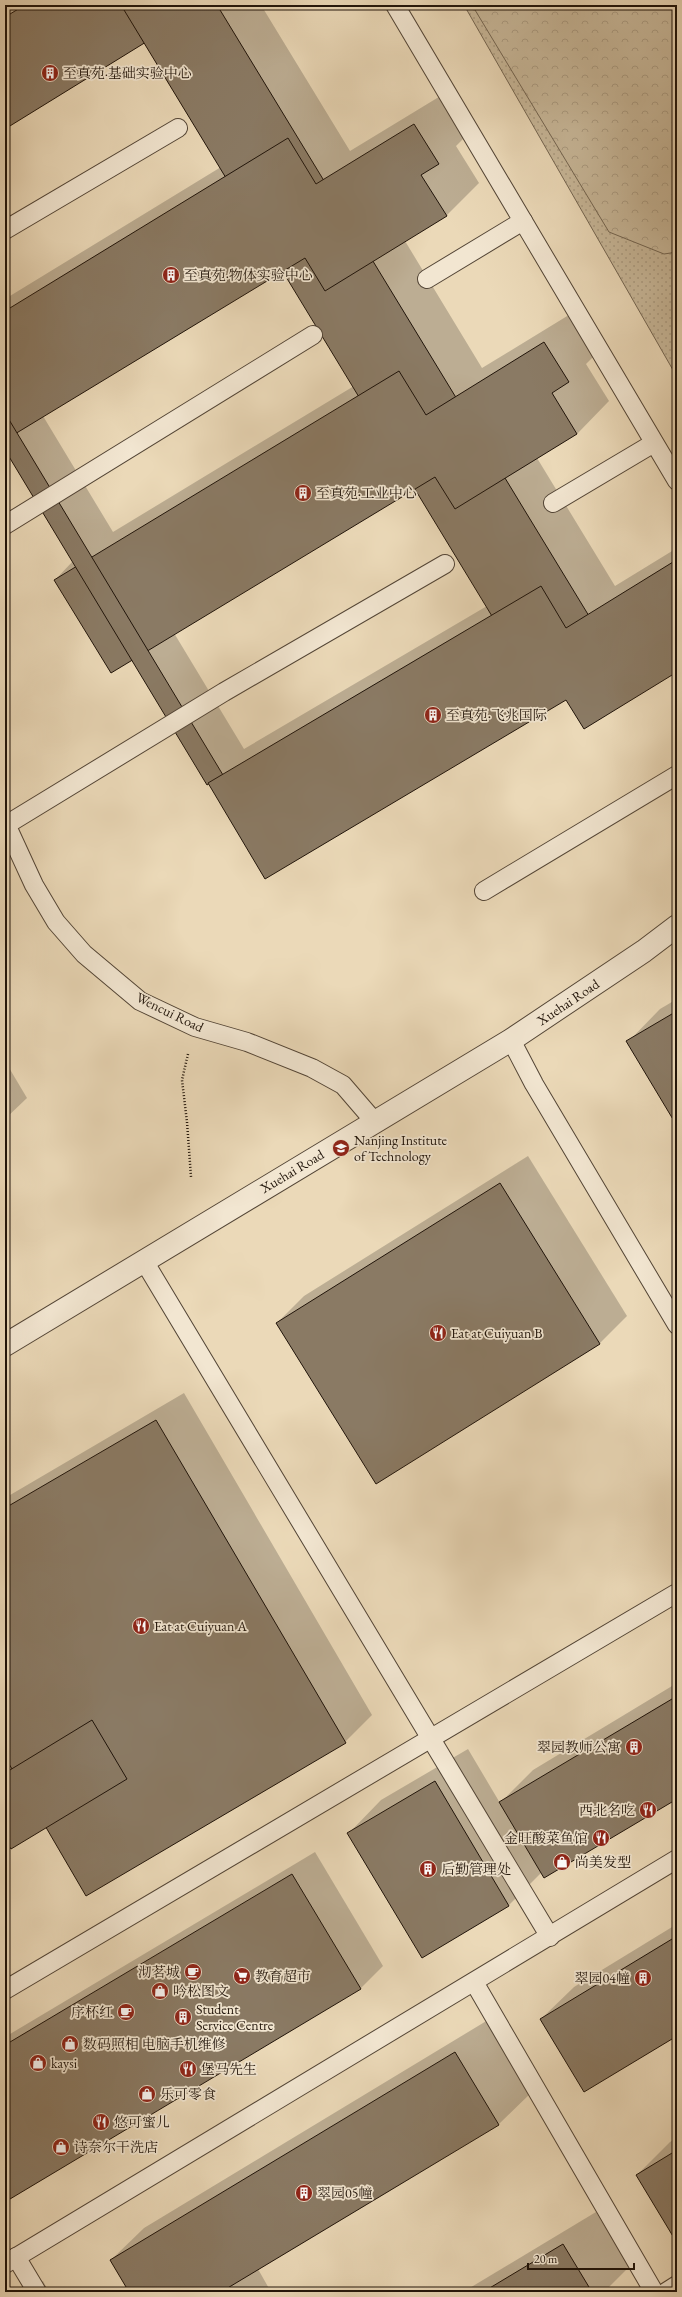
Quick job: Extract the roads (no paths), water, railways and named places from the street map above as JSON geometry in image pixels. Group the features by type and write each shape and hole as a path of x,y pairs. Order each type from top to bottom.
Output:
{"street":[{"name":"Xuehai Road","path":"5,1345 374,1121 511,1040 644,951 677,926"}],"lane":[{"path":"395,5 677,480"},
{"path":"5,230 178,128"},
{"path":"427,279 523,221"},
{"path":"5,525 313,335"},
{"path":"553,503 654,443"},
{"path":"6,824 224,692 445,564"},
{"path":"484,891 677,775"},
{"name":"Wencui Road","path":"6,824 11,852 56,922 84,954 140,1001 195,1026 247,1042 312,1068 343,1085 374,1121"},
{"path":"511,1040 534,1084 677,1325"},
{"path":"144,1261 550,1937"},
{"path":"5,1990 675,1594"},
{"path":"36,2292 10,2261 550,1937 677,1859"},
{"path":"474,1982 654,2292"},
{"path":"666,2292 677,2285"}],"place":[{"name":"至真苑·基础实验中心","path":"50,73"},
{"name":"至真苑·物体实验中心","path":"171,275"},
{"name":"至真苑·工业中心","path":"303,493"},
{"name":"至真苑·飞兆国际","path":"433,715"},
{"name":"Nanjing Institute of Technology","path":"341,1148"},
{"name":"Eat at Cuiyuan B","path":"438,1333"},
{"name":"Eat at Cuiyuan A","path":"141,1626"},
{"name":"翠园教师公寓","path":"634,1747"},
{"name":"西北名吃","path":"648,1810"},
{"name":"金旺酸菜鱼馆","path":"601,1838"},
{"name":"尚美发型","path":"562,1862"},
{"name":"后勤管理处","path":"428,1869"},
{"name":"沏茗城","path":"193,1972"},
{"name":"教育超市","path":"242,1976"},
{"name":"翠园04幢","path":"643,1978"},
{"name":"吟松图文","path":"160,1991"},
{"name":"序杯红","path":"126,2012"},
{"name":"Student Service Centre","path":"183,2017"},
{"name":"数码照相 电脑手机维修","path":"70,2044"},
{"name":"kaysi","path":"38,2063"},
{"name":"堡马先生","path":"188,2069"},
{"name":"乐可零食","path":"147,2094"},
{"name":"悠可蜜儿","path":"101,2122"},
{"name":"诗奈尔干洗店","path":"61,2147"},
{"name":"翠园05幢","path":"304,2193"}]}
